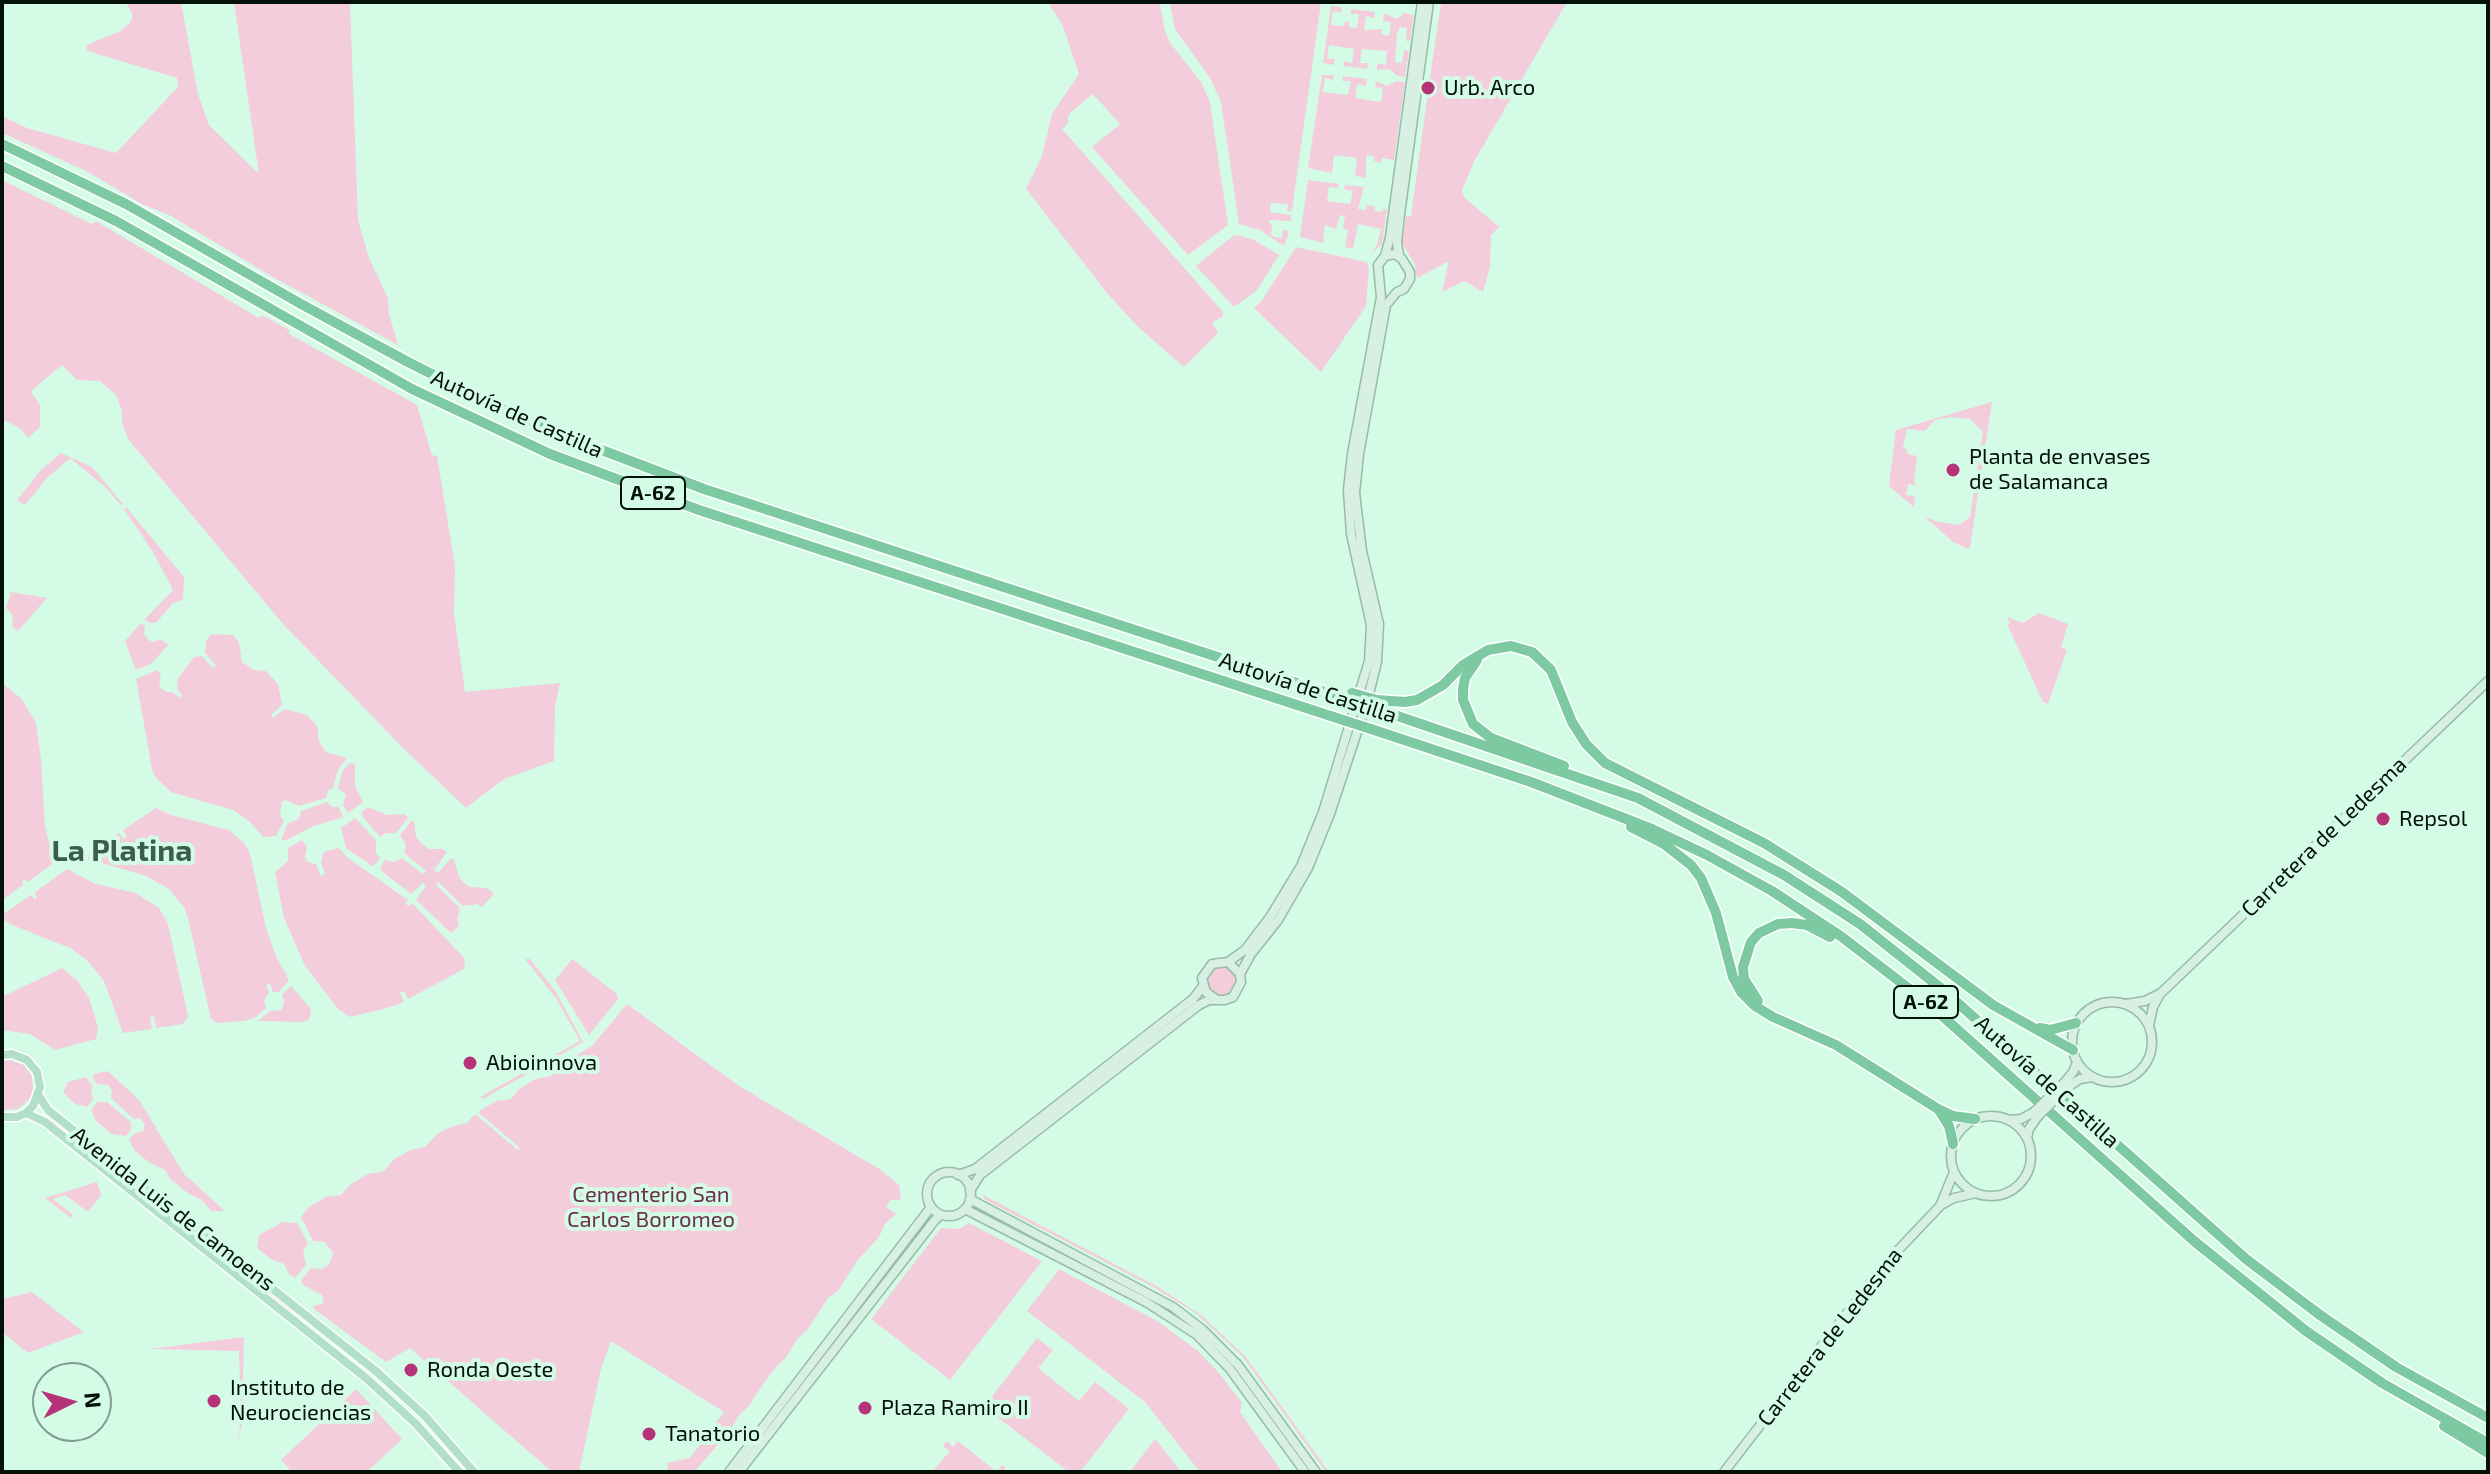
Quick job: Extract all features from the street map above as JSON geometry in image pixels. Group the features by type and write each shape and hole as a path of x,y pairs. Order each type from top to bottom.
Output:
{"highway":[{"name":"Autovía de Castilla","path":"2,144 126,204 406,361 557,433 704,489 1282,677 1376,704 1638,798 1784,875 1860,924 1942,989 2246,1259 2396,1367 2488,1418"},
{"name":"Autovía de Castilla","path":"2,166 116,221 412,389 550,454 728,519 1531,782 1652,829 1707,855 1772,891 1883,967 1930,1005 2231,1273 2306,1331 2410,1400 2488,1443"},
{"path":"1376,704 1417,700 1443,685 1463,665 1488,650 1511,646 1532,652 1551,670 1572,722 1586,744 1605,763 1764,843 1842,892 1958,980 2027,1025 2073,1050"},
{"path":"1481,655 1465,678 1463,689 1466,713 1480,731 1491,738 1638,794 1717,833 1784,875"},
{"path":"1531,782 1648,835 1691,865 1708,891 1733,977 1741,992 1763,1011 1796,1026"},
{"path":"1883,967 1807,925 1778,924 1759,933 1745,957 1744,979 1764,1007 1880,1070 1938,1109 1953,1116 1975,1119"},
{"path":"2027,1025 2050,1030 2076,1023"},
{"path":"1938,1109 1949,1126 1953,1144"},
{"path":"2410,1400 2457,1436 2488,1453"}],"main road":[{"path":"1422,2 1391,234 1378,270 1381,286 1348,490 1351,534 1371,625 1369,661 1323,812 1301,866 1265,924 1238,957 1228,962 1220,961 1205,970 1203,986 1193,999 975,1169 958,1175 944,1173 932,1180 927,1196 931,1207 941,1215 954,1216 965,1209 980,1175 1199,1005 1233,997 1238,990 1242,966 1278,920 1308,868 1330,814 1373,678 1378,652 1379,624 1362,551 1355,493 1386,305 1410,279 1397,243 1429,2"},
{"path":"1385,256 1399,255"},
{"path":"1381,286 1397,292"},
{"name":"Carretera de Ledesma","path":"2148,1026 2161,993 2488,681"},
{"path":"1228,962 1240,974"},
{"path":"1203,986 1217,1000"},
{"name":"Carretera de Ledesma","path":"2126,1004 2145,1001 2161,993"},
{"path":"2066,1085 2093,1077 2113,1082 2123,1080 2140,1070 2152,1045 2148,1026 2135,1009 2126,1004 2112,1002 2094,1006 2076,1023 2072,1036 2073,1050 2077,1062 2093,1077"},
{"path":"2,1055 20,1056 33,1066 40,1080 39,1096 26,1113 17,1117 2,1117"},
{"path":"2027,1139 2022,1131 1998,1116 1975,1119 1961,1129 1953,1144 1954,1172 1976,1193 1994,1196 2019,1184 2031,1161 2027,1139 2036,1114 2066,1085 2077,1062"},
{"name":"Avenida Luis de Camoens","path":"39,1096 48,1110 406,1398 474,1472"},
{"name":"Avenida Luis de Camoens","path":"26,1113 45,1122 291,1317 395,1405 459,1472"},
{"path":"2008,1120 2036,1114"},
{"name":"Carretera de Ledesma","path":"1940,1206 1954,1172"},
{"path":"958,1175 966,1181 970,1195 1173,1307 1203,1330 1238,1365 1316,1472"},
{"name":"Carretera de Ledesma","path":"1724,1472 1885,1264 1940,1206 1954,1198 1976,1193"},
{"path":"729,1472 931,1207"},
{"path":"965,1209 1146,1302 1197,1335 1230,1369 1305,1472"},
{"path":"739,1472 941,1215"},
{"path":"291,1317 311,1319"}],"green space":[{"path":"126,2 181,2 198,94 209,125 259,174 234,2 350,2 358,220 369,258 388,298 398,345 271,276 171,216 142,204 86,171 2,133 2,116 27,128 116,153 178,87 177,78 86,48 130,23 133,15"},
{"path":"1048,2 1157,2 1171,44 1201,82 1210,102 1228,225 1188,255 1092,147 1120,124 1093,94 1071,112 1067,118 1069,122 1062,129 1223,312 1223,316 1212,323 1218,333 1184,367 1138,327 1107,293 1026,189 1042,156 1052,114 1079,74 1062,24"},
{"path":"1321,2 1292,211 1287,211 1288,204 1271,203 1270,212 1291,215 1291,221 1269,220 1274,237 1282,238 1283,230 1289,231 1284,246 1260,230 1239,224 1221,102 1210,78 1175,29 1170,4"},
{"path":"1436,2 1567,2 1475,160 1462,190 1464,197 1499,227 1491,235 1490,267 1483,292 1464,281 1442,292 1449,261 1417,278 1415,265 1402,243 1406,216 1411,216 1441,4"},
{"path":"1331,6 1342,7 1341,13 1333,11 1331,25 1344,26 1345,21 1349,22 1349,27 1357,28 1359,14 1351,14 1351,9 1375,12 1374,18 1366,16 1364,30 1382,29 1381,34 1389,36 1391,22 1383,21 1384,13 1397,19 1405,13 1414,15 1410,41 1406,41 1407,28 1400,27 1397,34 1395,62 1402,63 1404,50 1409,51 1405,77 1397,76 1390,69 1377,70 1377,63 1386,65 1387,51 1362,49 1360,63 1368,63 1367,69 1344,66 1344,61 1352,63 1354,49 1329,45 1327,59 1335,59 1334,65 1323,63"},
{"path":"1322,75 1334,75 1333,80 1325,78 1323,92 1348,95 1351,81 1342,81 1343,76 1367,79 1366,86 1357,84 1355,98 1381,102 1383,88 1375,87 1376,81 1387,86 1396,81 1405,82 1394,160 1382,158 1381,163 1374,161 1374,156 1366,155 1366,178 1355,176 1357,158 1334,155 1332,173 1308,168"},
{"path":"2,180 92,224 96,221 259,318 262,315 289,330 289,334 417,405 432,455 437,456 455,566 454,614 465,692 560,683 555,706 554,761 504,779 466,808 284,625 128,439 116,395 100,381 77,380 62,365 31,391 40,405 40,427 28,438 21,429 2,419"},
{"path":"1308,180 1339,184 1338,188 1329,187 1327,201 1350,204 1353,191 1344,189 1345,185 1364,187 1358,209 1366,210 1367,205 1375,206 1375,211 1387,209 1382,244 1372,253 1381,229 1358,224 1353,249 1345,247 1348,230 1343,228 1345,216 1340,215 1336,229 1325,225 1323,243 1300,237"},
{"path":"1237,235 1254,240 1279,255 1257,290 1234,307 1196,266"},
{"path":"1296,247 1367,262 1369,268 1366,306 1321,372 1254,308"},
{"path":"1992,402 1968,549 1953,542 1924,516 1959,525 1970,517 1983,432 1970,419 1951,417 1935,420 1925,431 1907,429 1903,448 1907,449 1907,454 1917,456 1916,485 1908,484 1906,495 1915,496 1914,507 1889,486 1896,430"},
{"path":"61,453 92,467 122,506 104,486 70,458 47,478 25,505 17,500 41,470"},
{"path":"127,508 184,577 183,599 172,604 157,622 149,623 145,619 173,590 153,552 124,509"},
{"path":"11,592 47,598 18,631 12,626 13,615 6,608"},
{"path":"2039,613 2068,624 2061,647 2067,650 2048,704 2043,702 2007,624 2010,623 2007,617 2023,623"},
{"path":"141,623 145,626 144,634 148,640 154,642 161,639 168,645 151,664 136,670 125,641"},
{"path":"211,634 233,635 239,642 242,662 254,670 266,671 278,684 282,705 271,715 273,718 284,709 307,715 317,726 319,741 326,752 347,758 326,798 299,806 286,800 282,802 280,815 284,821 276,836 263,837 249,821 233,810 171,792 156,778 152,769 136,679 157,670 161,675 161,688 179,698 182,695 177,689 178,678 194,657 202,656 213,668 216,666 205,653 206,641"},
{"path":"2,683 22,699 36,723 45,825 48,839 59,859 28,882 25,879 22,881 23,885 2,900"},
{"path":"350,763 355,764 355,786 363,802 348,813 343,805 346,795 338,788 342,772"},
{"path":"327,802 332,807 339,807 343,817 311,827 285,841 281,839 288,823 299,819 301,811"},
{"path":"368,807 387,815 405,814 408,818 396,833 386,833 380,837 362,816"},
{"path":"156,808 229,830 245,844 250,854 266,928 289,980 279,992 273,992 270,984 266,985 269,992 264,1000 266,1008 256,1017 217,1023 211,1019 188,918 184,907 169,889 146,876 88,859 88,855 119,833 123,839 127,837 123,830"},
{"path":"355,818 376,840 376,853 380,858 375,865 346,848 341,828"},
{"path":"414,821 416,837 421,843 429,849 447,852 434,870 438,873 450,859 454,859 464,883 470,887 487,888 494,894 482,907 477,904 463,906 438,882 436,885 460,908 459,926 451,933 416,900 426,885 423,883 411,894 380,870 384,860 394,862 402,858 423,874 426,871 404,853 406,845 400,835"},
{"path":"302,840 307,847 305,857 308,862 316,864 321,876 325,874 321,862 324,852 339,848 408,900 405,903 408,906 412,903 465,959 464,969 408,999 404,991 400,993 404,1002 387,1008 350,1017 339,1010 305,966 284,918 275,872 288,861 288,848"},
{"path":"67,869 96,884 136,893 159,908 168,924 188,1016 183,1024 156,1028 154,1016 150,1017 152,1029 123,1033 104,981 87,960 70,948 2,918 31,895 37,898 35,892"},
{"path":"525,959 530,959 556,992 583,1042 483,1099 480,1097 580,1041 556,998"},
{"path":"572,959 617,994 618,999 589,1035 555,980"},
{"path":"1221,966 1231,971 1236,981 1231,991 1221,996 1211,991 1206,981 1211,971"},
{"path":"62,968 77,980 89,998 98,1027 96,1039 55,1050 30,1034 2,1030 2,997"},
{"path":"291,986 310,1008 308,1020 258,1021 270,1011 281,1010 284,1003 282,995"},
{"name":"Cementerio San Carlos Borromeo","path":"627,1004 739,1086 881,1170 899,1185 901,1200 891,1200 886,1207 896,1214 857,1261 838,1291 828,1298 732,1428 696,1470 668,1472 667,1463 690,1458 724,1412 611,1341 601,1369 579,1472 552,1472 410,1348 386,1362 314,1309 313,1306 324,1303 322,1295 301,1281 311,1268 321,1269 329,1265 333,1253 325,1242 313,1241 301,1217 309,1207 326,1197 341,1195 351,1184 368,1174 384,1171 393,1160 410,1150 425,1147 438,1133 467,1123 475,1114 518,1150 520,1148 478,1112 496,1101 511,1099 519,1089 536,1079 551,1076 560,1065 592,1046"},
{"path":"10,1060 24,1065 29,1071 33,1092 18,1109 4,1110 2,1061"},
{"path":"108,1071 139,1100 184,1174 225,1211 211,1211 202,1200 171,1180 165,1170 135,1151 129,1140 135,1133 143,1131 145,1124 140,1118 134,1119 111,1098 112,1091 108,1085 97,1084 93,1078 94,1074"},
{"path":"86,1077 93,1087 93,1099 87,1107 75,1104 63,1092 68,1082"},
{"path":"97,1102 107,1102 131,1122 131,1130 126,1136 112,1134 96,1121 91,1110"},
{"path":"49,1117 294,1312 290,1312 200,1241 47,1119"},
{"path":"97,1182 101,1195 88,1212 65,1195 53,1199 73,1215 71,1218 45,1198"},
{"path":"983,1195 1158,1287 1201,1315 1245,1356 1329,1472 1326,1472 1243,1357 1197,1314 1155,1288 984,1199"},
{"path":"283,1222 297,1223 308,1243 303,1252 306,1265 295,1278 284,1264 257,1248 259,1235"},
{"path":"969,1223 1042,1261 950,1380 871,1319 941,1228 959,1229"},
{"path":"1059,1269 1159,1322 1198,1351 1242,1403 1240,1412 1282,1472 1200,1472 1145,1402 1027,1311"},
{"path":"32,1292 84,1332 28,1353 2,1332 2,1299"},
{"path":"244,1337 242,1422 238,1442 241,1415 239,1351 150,1349"},
{"path":"1037,1338 1053,1350 1038,1368 1079,1401 1095,1382 1129,1409 1080,1472 1069,1472 984,1407"},
{"path":"356,1389 402,1439 367,1472 292,1472 281,1460"},
{"path":"1155,1439 1160,1445 1181,1472 1130,1472"},
{"path":"947,1441 953,1447 958,1441 997,1472 932,1472 950,1451 943,1446"}],"place":[{"name":"Urb. Arco","path":"1428,88"},
{"name":"Planta de envases de Salamanca","path":"1953,470"},
{"name":"Repsol","path":"2383,819"},
{"name":"Abioinnova","path":"470,1063"},
{"name":"Ronda Oeste","path":"411,1370"},
{"name":"Instituto de Neurociencias","path":"214,1401"},
{"name":"Plaza Ramiro II","path":"865,1408"},
{"name":"Tanatorio","path":"649,1434"}],"district":[{"name":"La Platina","path":"122,851"}]}
